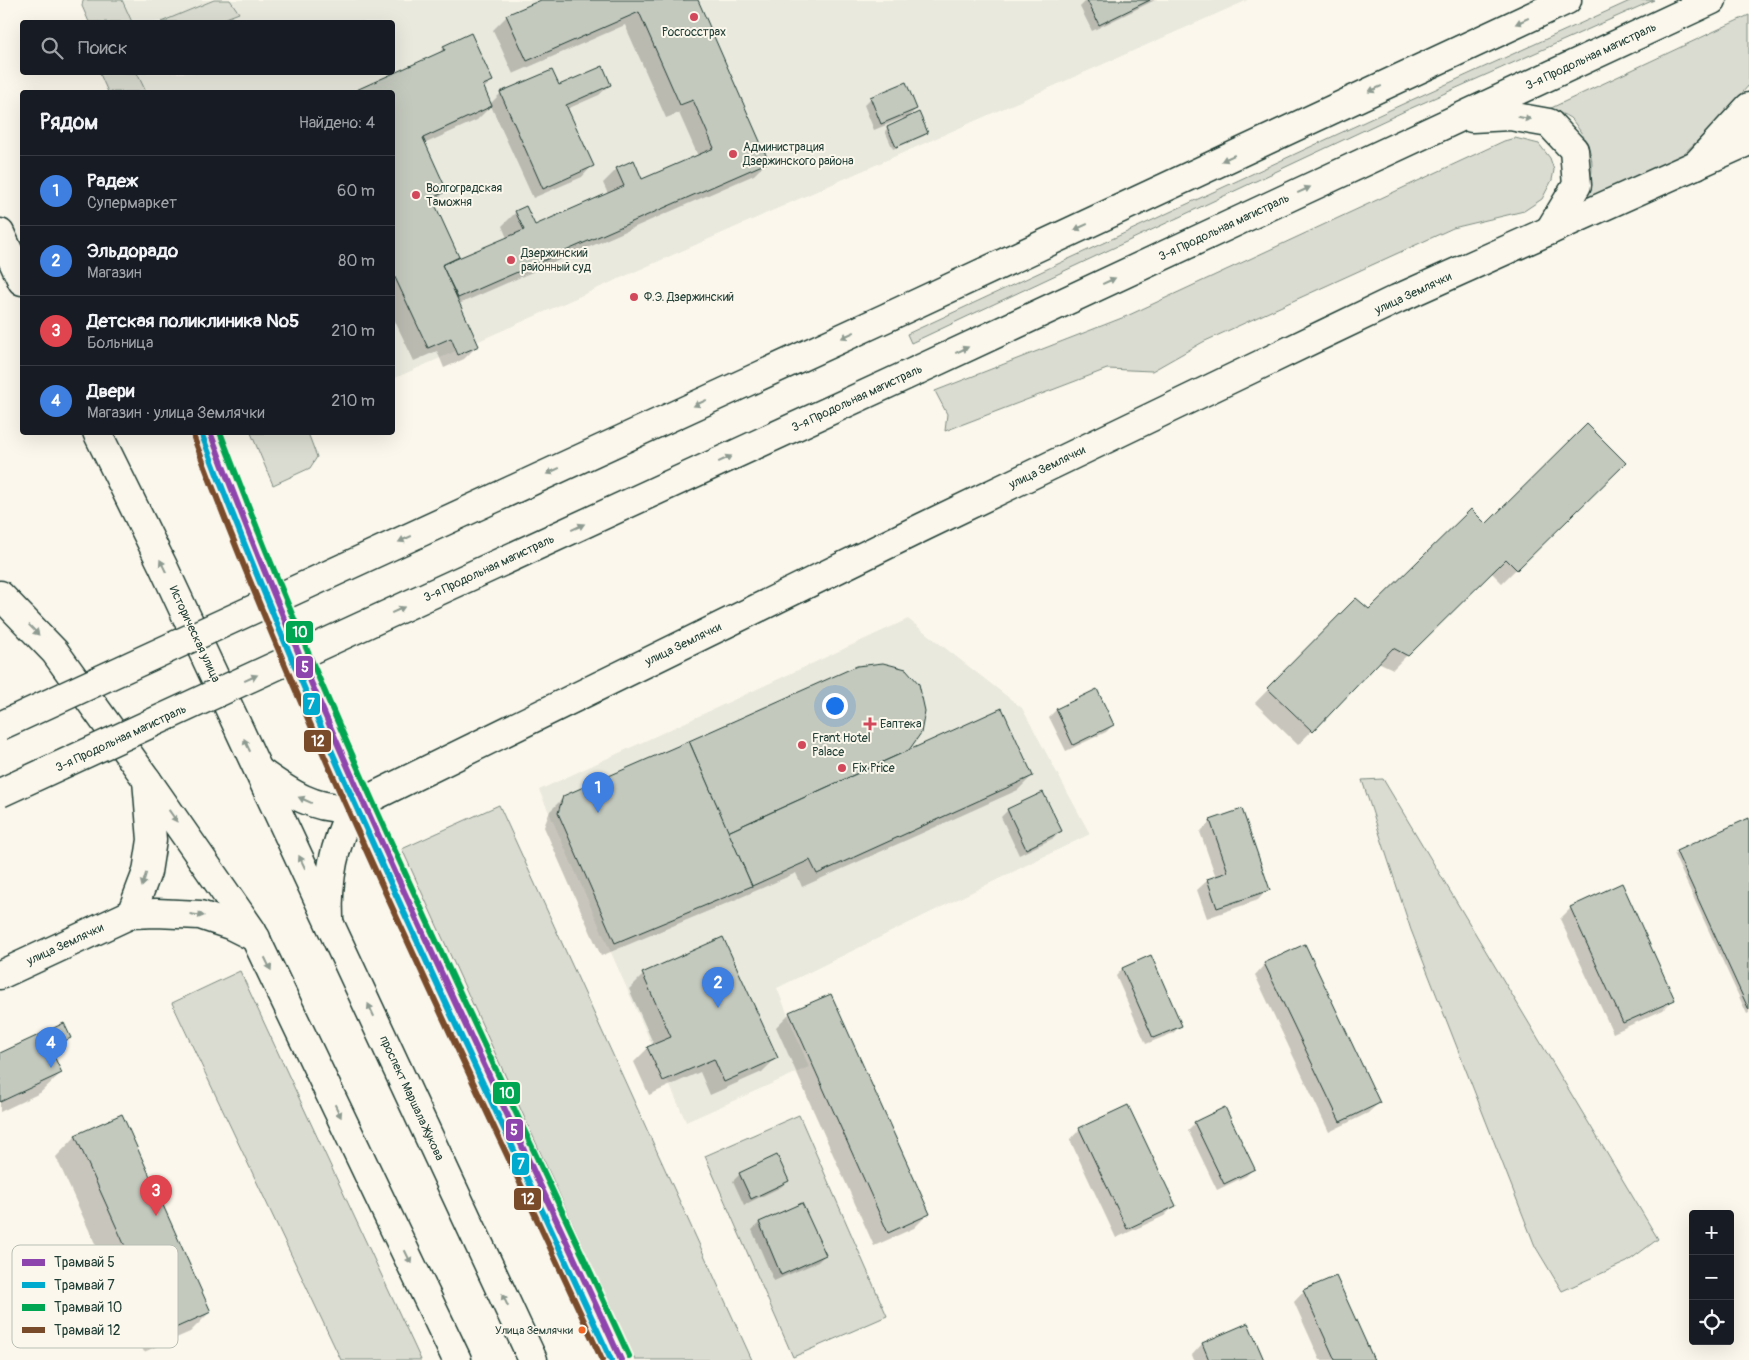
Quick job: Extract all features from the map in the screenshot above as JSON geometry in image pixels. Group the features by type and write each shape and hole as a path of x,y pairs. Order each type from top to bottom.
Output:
{"main road":[{"path":"0,726 892,315 1567,0"},
{"name":"3-я Продольная магистраль","path":"0,793 918,370 1712,0"},
{"path":"1696,165 1749,107"},
{"path":"1458,118 1510,116 1549,123 1574,150 1577,185 1549,231"},
{"name":"улица Землячки","path":"352,806 941,518 1397,299 1749,141"},
{"path":"0,234 20,277"},
{"name":"Историческая улица","path":"98,435 164,566 290,837"},
{"path":"0,595 55,652 147,780 256,938 457,1360"},
{"path":"259,771 311,803 334,808 352,806"},
{"path":"147,780 152,840 147,872 130,914 200,915 230,924 256,938"},
{"path":"330,920 329,904 335,851 343,824 352,806"},
{"name":"проспект Маршала Жукова","path":"290,837 533,1360"},
{"name":"улица Землячки","path":"0,975 130,914"}],"shaded area":[{"path":"83,0 122,0 131,20 88,20 82,6"},
{"path":"94,0 1248,0 395,378 395,90 133,90 127,75 395,75 395,20 103,20"},
{"path":"214,0 230,0 239,13 221,20 166,20"},
{"path":"1632,0 1654,0 1407,110 911,343 907,334"},
{"path":"1749,15 1749,85 1716,123 1678,159 1583,201 1592,174 1589,148 1571,119 1549,109"},
{"path":"100,75 138,75 145,90 107,90"},
{"path":"1515,138 1539,144 1550,158 1554,170 1552,180 1542,199 1524,211 1453,228 1203,342 1152,371 1107,369 945,431 947,414 935,391 1127,316 1504,141"},
{"path":"252,435 309,435 317,457 310,468 273,485"},
{"path":"908,619 1022,708 1090,834 777,988 809,1067 686,1122 539,790"},
{"path":"1383,779 1658,1239 1627,1262 1562,1291 1535,1246 1411,930 1362,780"},
{"path":"499,805 752,1360 635,1360 402,849"},
{"path":"240,971 421,1360 341,1360 172,1003"},
{"path":"799,1115 887,1316 793,1357 705,1156"}],"building":[{"name":"Администрация Дзержинского района","path":"541,0 698,0 769,162 458,298 442,265 524,230 515,211 526,206 535,225 624,186 616,168 634,160 642,179 714,148 693,100 680,105 639,12 527,61 506,15"},
{"path":"1087,0 1150,0 1099,25"},
{"name":"Волгоградская Таможня","path":"471,33 493,81 483,85 492,106 423,138 447,191 432,198 459,257 442,265 479,346 458,355 451,338 428,348 395,277 395,90 356,90 390,75 395,75 395,73 445,50 443,46"},
{"path":"603,66 611,85 566,105 594,166 543,189 500,92 552,70 559,85"},
{"path":"906,82 917,109 881,124 870,97"},
{"path":"919,112 928,133 896,147 887,127"},
{"path":"1587,424 1626,463 1517,570 1506,559 1408,656 1393,648 1313,732 1267,688 1356,598 1369,609 1471,509 1486,524"},
{"name":"Frant Hotel Palace","path":"883,663 906,669 919,684 925,711 921,733 909,750 728,832 689,741 857,666"},
{"path":"1097,689 1114,725 1073,745 1056,709"},
{"path":"1002,708 1033,776 817,874 810,860 752,886 728,832"},
{"path":"689,741 752,886 615,943 558,813 563,796"},
{"path":"1043,792 1062,831 1026,849 1007,809"},
{"path":"1242,809 1270,890 1217,908 1207,879 1228,872 1210,820"},
{"path":"1749,818 1749,1010 1676,851"},
{"path":"1622,883 1675,1000 1623,1023 1570,907"},
{"path":"723,937 778,1058 724,1082 714,1059 663,1081 647,1047 671,1037 642,973"},
{"path":"1305,944 1380,1103 1340,1122 1264,963"},
{"path":"1151,955 1182,1026 1153,1038 1122,968"},
{"path":"831,994 930,1214 888,1233 789,1012"},
{"path":"64,1023 71,1038 50,1048 43,1033"},
{"path":"43,1033 62,1073 0,1102 0,1053"},
{"path":"1128,1105 1176,1206 1127,1229 1079,1128"},
{"path":"1225,1107 1255,1169 1224,1184 1194,1122"},
{"path":"122,1114 211,1312 178,1327 178,1245 124,1245 75,1135"},
{"path":"777,1155 789,1181 751,1199 739,1173"},
{"path":"802,1203 826,1255 781,1275 759,1222"},
{"path":"1336,1276 1374,1360 1335,1360 1303,1290"},
{"path":"1248,1323 1264,1360 1209,1360 1202,1343"}],"tram line":[{"name":"7","path":"202,435 296,670 347,786 451,1016 611,1360"},
{"name":"5","path":"211,435 256,550 355,784 621,1360"},
{"name":"10","path":"221,435 314,667 364,783 629,1356"},
{"name":"12","path":"194,438 240,556 338,787 442,1017 602,1360"}],"place":[{"name":"Росгосстрах","path":"694,17"},
{"name":"Администрация Дзержинского района","path":"733,154"},
{"name":"Волгоградская Таможня","path":"416,195"},
{"name":"Дзержинский районный суд","path":"511,260"},
{"name":"Ф.Э. Дзержинский","path":"634,297"},
{"name":"Еаптека","path":"870,724"},
{"name":"Frant Hotel Palace","path":"802,745"},
{"name":"Fix Price","path":"842,768"},
{"name":"Радеж","path":"598,813"},
{"name":"Эльдорадо","path":"718,1008"},
{"name":"Двери","path":"51,1068"},
{"name":"Детская поликлиника №5","path":"156,1216"},
{"name":"Улица Землячки","path":"582,1330"}]}
